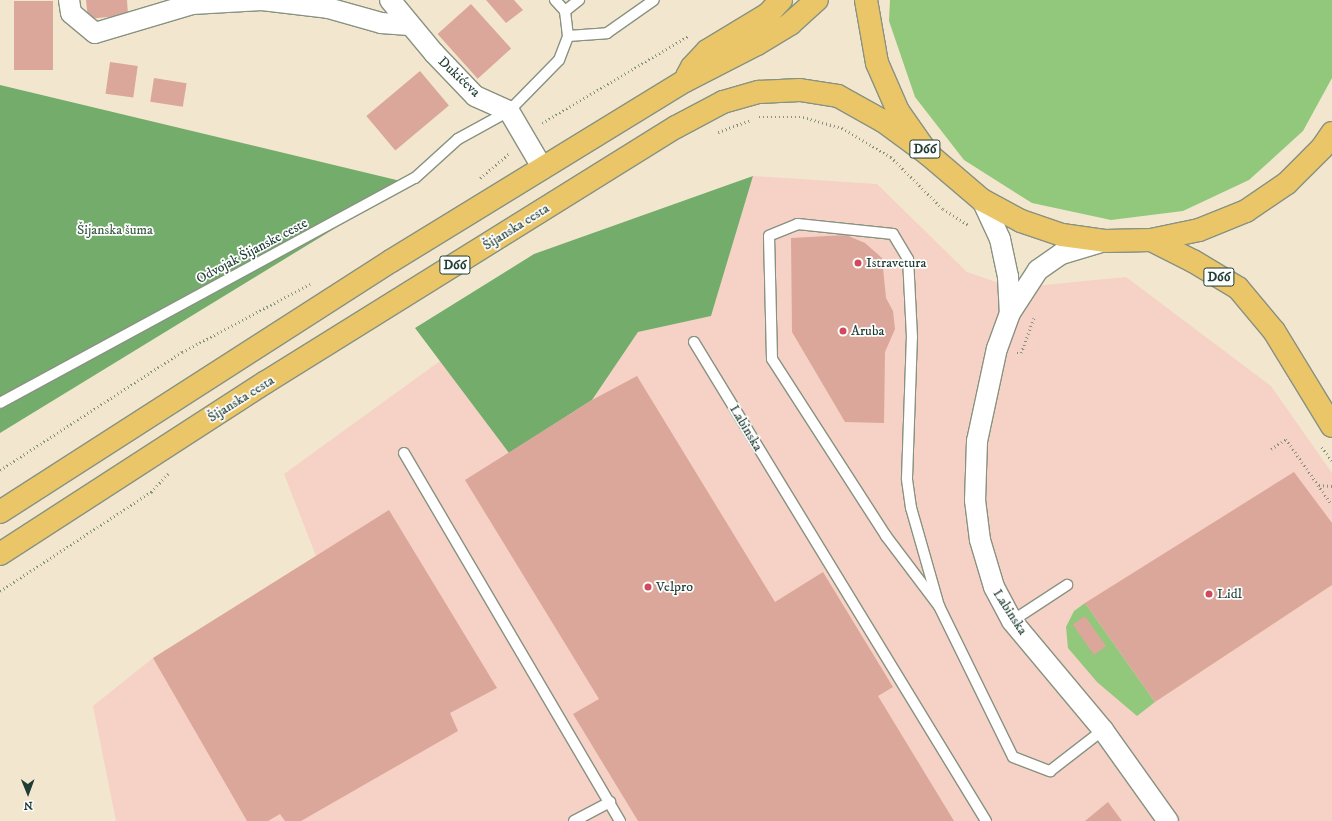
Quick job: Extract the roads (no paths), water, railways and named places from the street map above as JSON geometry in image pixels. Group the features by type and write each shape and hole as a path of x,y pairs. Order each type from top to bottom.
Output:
{"main road":[{"path":"685,81 692,67 707,51 768,14 781,0"},
{"name":"D66","path":"0,512 391,261 685,81 757,44 790,24 817,0"},
{"name":"D66","path":"866,0 877,63 898,111 928,154 982,200 1020,221 1062,235 1105,241 1151,240 1199,230 1246,211 1287,183 1322,148 1332,133"},
{"name":"Šijanska cesta","path":"0,554 266,382 676,127 723,102 759,92 800,90 838,96 883,121 928,154"},
{"name":"D66","path":"1151,240 1193,260 1238,288 1274,331 1332,426"}],"street":[{"path":"69,0 71,13 94,32 192,4 262,0 328,8 381,23 409,25"},
{"name":"Dukićeva","path":"390,0 409,25 475,96 509,111"},
{"path":"509,111 542,168"},
{"name":"Labinska","path":"982,200 1000,239 1008,277 1010,313"},
{"name":"Labinska","path":"1105,241 1062,254 1038,270 1010,313 997,348 977,441 975,500 980,540 994,587 1012,621 1103,730 1168,821"}],"lane":[{"path":"555,0 564,11 568,36 607,33 654,0"},
{"path":"564,11 579,0"},
{"name":"Odvojak Šijanske ceste","path":"0,403 415,178 458,139 509,111 559,60 568,36"},
{"path":"939,606 886,536 772,359 769,236 798,224 893,234 908,259 912,337 907,478 913,516 939,606 1014,757 1050,771 1103,730"},
{"name":"Labinska","path":"694,342 986,821"},
{"path":"404,453 620,821"},
{"path":"1012,621 1067,585"},
{"path":"574,821 610,802"}],"place":[{"name":"Istravetura","path":"858,263"},
{"name":"Aruba","path":"843,331"},
{"name":"Velpro","path":"648,587"},
{"name":"Lidl","path":"1209,594"}],"park label":[{"name":"Šijanska šuma","path":"115,230"}]}
